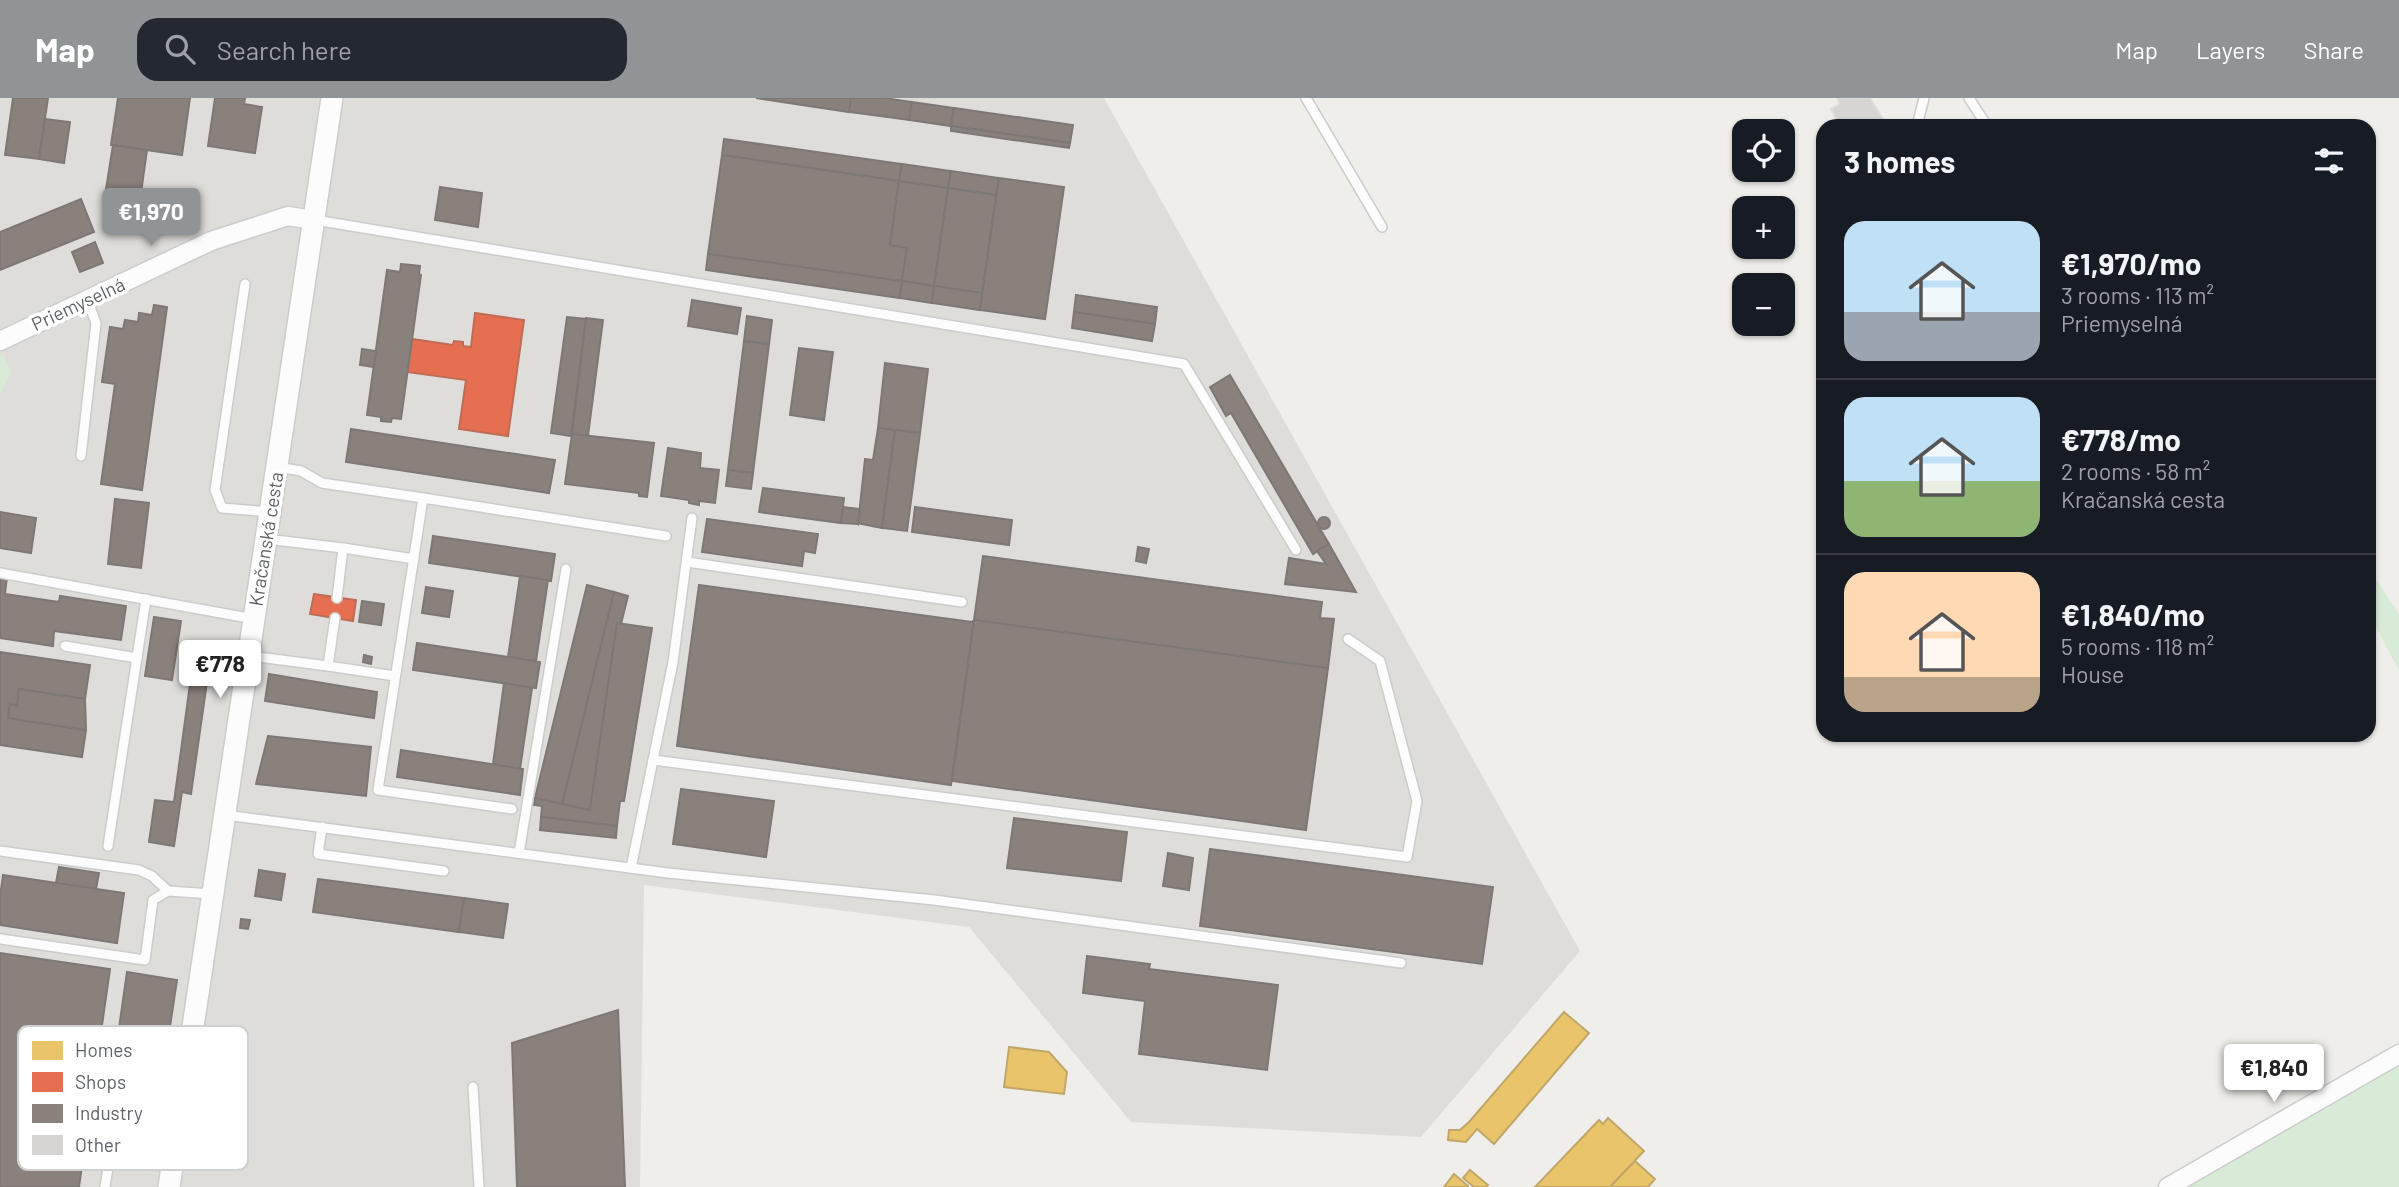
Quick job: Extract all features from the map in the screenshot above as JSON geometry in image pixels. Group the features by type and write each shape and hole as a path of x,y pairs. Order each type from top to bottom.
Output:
{"street":[{"name":"Kračanská cesta","path":"192,1026 331,98"},
{"name":"Priemyselná","path":"0,341 211,241 288,216 313,220"},
{"path":"2168,1187 2399,1054"}],"lane":[{"path":"1306,98 1382,227"},
{"path":"1919,119 1924,98"},
{"path":"1969,98 1982,119"},
{"path":"313,220 1184,364 1296,550"},
{"path":"245,284 215,490 222,508 270,512"},
{"path":"80,456 96,323 87,299"},
{"path":"276,467 302,471 322,483 666,536"},
{"path":"423,498 378,790 512,810"},
{"path":"631,868 673,662 692,518"},
{"path":"266,539 414,559"},
{"path":"337,598 343,548"},
{"path":"687,562 962,602"},
{"path":"519,853 566,569"},
{"path":"0,573 254,619"},
{"path":"107,846 146,599"},
{"path":"328,666 335,618"},
{"path":"653,760 1406,857 1417,801 1380,661 1348,639"},
{"path":"65,646 137,658"},
{"path":"248,656 396,676"},
{"path":"224,814 631,868 934,901 1401,963"},
{"path":"322,827 318,854 444,871"},
{"path":"0,851 139,870 152,876 168,891"},
{"path":"1,939 145,960 153,900 168,891 212,894"},
{"path":"473,1087 479,1187"},
{"path":"143,1170 170,1177"}],"shaded area":[{"path":"0,98 1104,98 1580,951 1421,1137 1131,1122 969,927 644,885 640,1187 0,1187"}],"green space":[{"path":"3,355 11,372 0,395 0,357"},
{"path":"2376,579 2399,614 2399,670 2376,627"},
{"path":"2399,1063 2399,1187 2175,1187"}],"building: Homes":[{"path":"1564,1012 1589,1033 1494,1144 1477,1129 1466,1142 1448,1140 1449,1130 1460,1130 1469,1122"},
{"path":"1009,1047 1049,1052 1067,1072 1064,1094 1004,1087"},
{"path":"1608,1118 1644,1151 1610,1187 1535,1187 1599,1120 1603,1124"},
{"path":"1635,1161 1655,1179 1648,1187 1610,1187"},
{"path":"1470,1170 1488,1185 1474,1187 1463,1178"},
{"path":"1454,1174 1468,1186 1468,1187 1444,1187"}],"building: Shops":[{"path":"475,313 524,320 508,436 459,429 466,380 407,372 412,339 453,345 454,341 463,342 463,346 471,347"},
{"path":"314,594 356,600 353,621 310,614"}],"building: Industry":[{"path":"13,98 48,98 39,159 5,155"},
{"path":"118,98 190,98 182,155 111,145"},
{"path":"215,98 245,98 244,104 262,107 255,153 208,146"},
{"path":"756,98 851,98 849,112"},
{"path":"851,98 884,98 912,102 909,120 849,112"},
{"path":"912,102 954,108 951,126 909,120"},
{"path":"954,108 1073,125 1070,143 951,126"},
{"path":"45,119 70,122 64,163 39,159"},
{"path":"951,126 1070,143 1069,148 951,131"},
{"path":"724,139 902,164 899,181 722,155"},
{"path":"113,145 147,150 139,207 104,202"},
{"path":"722,155 899,181 890,245 907,248 902,281 708,254"},
{"path":"902,164 951,171 948,188 899,181"},
{"path":"951,171 999,178 996,195 948,188"},
{"path":"999,178 1064,187 1045,319 980,310"},
{"path":"899,181 948,188 934,286 902,281 907,248 890,245"},
{"path":"440,187 482,193 478,227 435,220"},
{"path":"948,188 996,195 982,293 934,286"},
{"path":"81,199 94,232 0,270 0,232"},
{"path":"95,242 103,263 80,272 72,252"},
{"path":"708,254 902,281 900,298 706,270"},
{"path":"401,264 420,266 421,275 401,419 392,418 391,422 367,415 387,270 400,272"},
{"path":"902,281 934,286 932,303 900,298"},
{"path":"934,286 982,293 980,310 932,303"},
{"path":"1076,295 1157,307 1155,324 1074,312"},
{"path":"692,300 741,308 737,334 688,326"},
{"path":"154,305 167,307 142,490 101,484 115,384 102,382 110,327 123,329 125,320 138,322 139,313 152,315"},
{"path":"1074,312 1155,324 1152,341 1072,328"},
{"path":"747,316 772,320 769,344 744,341"},
{"path":"567,317 586,319 571,436 551,433"},
{"path":"586,318 603,320 588,436 572,434"},
{"path":"744,341 769,344 753,473 728,470"},
{"path":"799,348 833,352 824,420 790,415"},
{"path":"362,349 376,351 374,367 360,365"},
{"path":"885,363 928,369 920,433 878,428"},
{"path":"1230,375 1329,544 1313,554 1231,413 1226,416 1210,387"},
{"path":"878,428 895,430 882,528 858,523 865,459 873,460"},
{"path":"351,429 555,460 549,493 346,462"},
{"path":"895,430 920,433 907,531 882,528"},
{"path":"572,434 654,443 647,497 639,496 639,493 565,484"},
{"path":"668,448 701,453 700,468 719,470 715,503 699,501 699,505 689,503 689,500 661,496"},
{"path":"728,470 753,473 751,489 726,486"},
{"path":"763,488 844,498 841,523 759,512"},
{"path":"115,499 149,503 141,568 108,564"},
{"path":"843,507 860,509 858,524 841,523"},
{"path":"915,507 1012,520 1009,545 912,532"},
{"path":"0,512 36,518 31,553 0,548"},
{"path":"1324,517 1330,523 1324,529 1318,523"},
{"path":"707,519 818,534 815,553 804,551 802,566 702,552"},
{"path":"433,536 555,554 551,581 429,563"},
{"path":"1329,544 1356,592 1285,584 1289,558 1326,564 1317,551"},
{"path":"1138,547 1149,549 1146,563 1136,561"},
{"path":"983,556 1322,602 1320,618 1334,619 1328,668 974,620"},
{"path":"0,576 7,577 5,594 59,602 60,596 126,606 121,640 54,631 53,646 0,638"},
{"path":"520,576 548,580 536,661 508,657"},
{"path":"587,585 614,592 562,805 535,798"},
{"path":"699,585 972,622 974,620 951,785 677,746"},
{"path":"426,587 453,591 449,617 422,613"},
{"path":"614,592 628,596 621,624 617,623 590,810 562,805"},
{"path":"362,601 384,604 381,625 359,622"},
{"path":"154,617 181,621 172,680 145,676"},
{"path":"974,620 1328,668 1306,830 952,781"},
{"path":"617,623 652,628 624,801 620,801 617,826 541,817 542,806 534,805 535,798 590,810"},
{"path":"417,643 540,662 536,688 413,670"},
{"path":"0,652 90,665 85,699 19,689 17,706 10,704 8,718 86,730 82,757 0,745"},
{"path":"364,655 372,657 371,664 363,662"},
{"path":"193,662 209,665 208,675 212,676 211,682 207,682 191,794 182,792 174,846 149,842 155,800 174,802"},
{"path":"269,674 377,692 374,718 265,701"},
{"path":"504,683 532,688 520,769 493,764"},
{"path":"19,689 85,699 86,730 8,718 10,704 17,706"},
{"path":"268,736 371,747 366,796 256,784"},
{"path":"401,750 523,769 520,795 397,777"},
{"path":"681,789 774,801 766,857 673,844"},
{"path":"541,817 617,826 616,838 540,830"},
{"path":"1014,818 1127,832 1121,881 1007,868"},
{"path":"1210,849 1493,887 1482,964 1200,926"},
{"path":"1168,853 1193,858 1189,890 1163,886"},
{"path":"59,867 99,873 96,889 56,883"},
{"path":"259,870 285,874 281,900 255,896"},
{"path":"3,875 124,893 117,943 0,925"},
{"path":"318,879 464,898 459,932 313,912"},
{"path":"464,898 508,904 503,938 459,932"},
{"path":"241,919 250,920 248,929 240,928"},
{"path":"0,953 110,969 102,1026 18,1026 18,1170 81,1170 79,1187 0,1187"},
{"path":"1087,956 1150,964 1149,969 1278,985 1267,1070 1139,1054 1145,1001 1083,993"},
{"path":"127,972 177,980 170,1026 119,1026"},
{"path":"618,1010 625,1187 517,1187 512,1043"}],"building: Other":[{"path":"1837,98 1870,98 1883,119 1836,119 1831,109 1840,104"}]}
